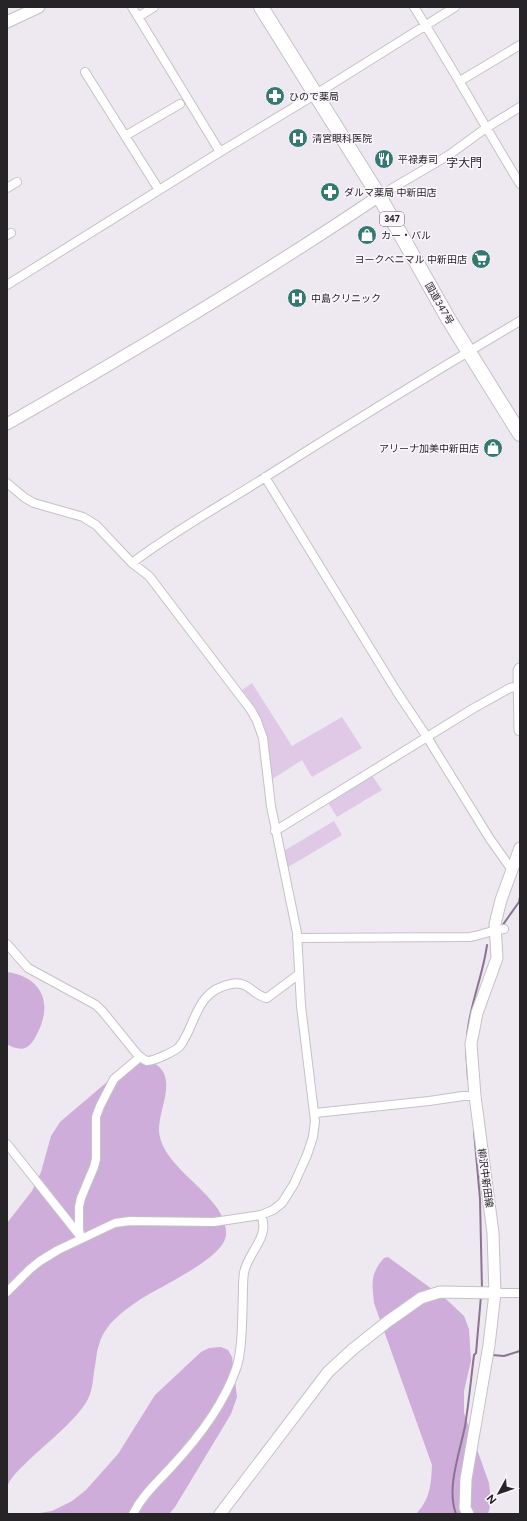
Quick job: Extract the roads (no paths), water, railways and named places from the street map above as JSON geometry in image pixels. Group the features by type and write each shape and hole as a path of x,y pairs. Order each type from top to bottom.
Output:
{"highway":[{"name":"国道347号","path":"261,7 379,196 449,320 520,434"}],"street":[{"path":"8,21 39,7"},
{"path":"132,7 220,152"},
{"path":"138,17 154,7"},
{"path":"414,7 460,81 520,184"},
{"path":"7,285 455,7"},
{"path":"460,81 520,45"},
{"path":"85,72 159,190"},
{"path":"125,136 180,104"},
{"path":"7,424 69,389 190,316 318,237 379,196 449,155 486,128 520,108"},
{"path":"7,188 17,182"},
{"path":"132,563 168,538 265,477 427,376 520,321"},
{"path":"265,477 397,692 427,736 490,839 512,870"},
{"path":"7,483 25,498 34,503 83,518 96,525 132,563 148,576 251,710 257,721 263,738 275,832 297,933 302,1014 315,1113 310,1148 294,1184 282,1202 273,1210 261,1215 214,1222 130,1221 107,1226 81,1238 40,1261 24,1274 7,1292"},
{"path":"520,669 520,730"},
{"path":"275,832 427,736 510,688 519,686"},
{"name":"柳沢中新田線","path":"468,1514 465,1508 466,1479 489,1345 493,1233 474,1096 471,1044 477,1013 496,958 500,929 501,900 520,848"},
{"path":"297,938 470,937 500,929"},
{"path":"7,944 28,968 96,1005 143,1060 152,1060 177,1050 182,1043 199,1006 208,996 219,988 231,984 242,984 249,987 263,998 267,998 299,974"},
{"path":"81,1238 79,1230 79,1207 96,1159 96,1117 114,1079 140,1057"},
{"path":"315,1113 474,1096"},
{"path":"7,1144 49,1198 78,1232 81,1238"},
{"path":"134,1514 138,1504 200,1434 214,1414 230,1385 237,1367 239,1352 244,1272 260,1240 264,1227 264,1220 261,1215"},
{"path":"220,1514 328,1372 353,1349 387,1322 421,1298 440,1292 520,1293"}],"waterway":[{"path":"502,926 519,902 520,897"},
{"path":"467,1037 470,1014 487,945"},
{"path":"466,1049 468,1079"},
{"path":"474,1131 480,1199 482,1290"},
{"path":"456,1514 453,1504 453,1482 465,1426 474,1355 476,1353 481,1296"},
{"path":"492,1355 504,1356 520,1351"}],"place":[{"name":"ひので薬局","path":"275,96"},
{"name":"清宮眼科医院","path":"298,138"},
{"name":"平禄寿司","path":"384,159"},
{"name":"ダルマ薬局 中新田店","path":"330,192"},
{"name":"カー・パル","path":"367,235"},
{"name":"ヨークベニマル 中新田店","path":"481,259"},
{"name":"中島クリニック","path":"297,298"},
{"name":"アリーナ加美中新田店","path":"493,448"}],"district":[{"name":"字大門","path":"464,163"}]}
